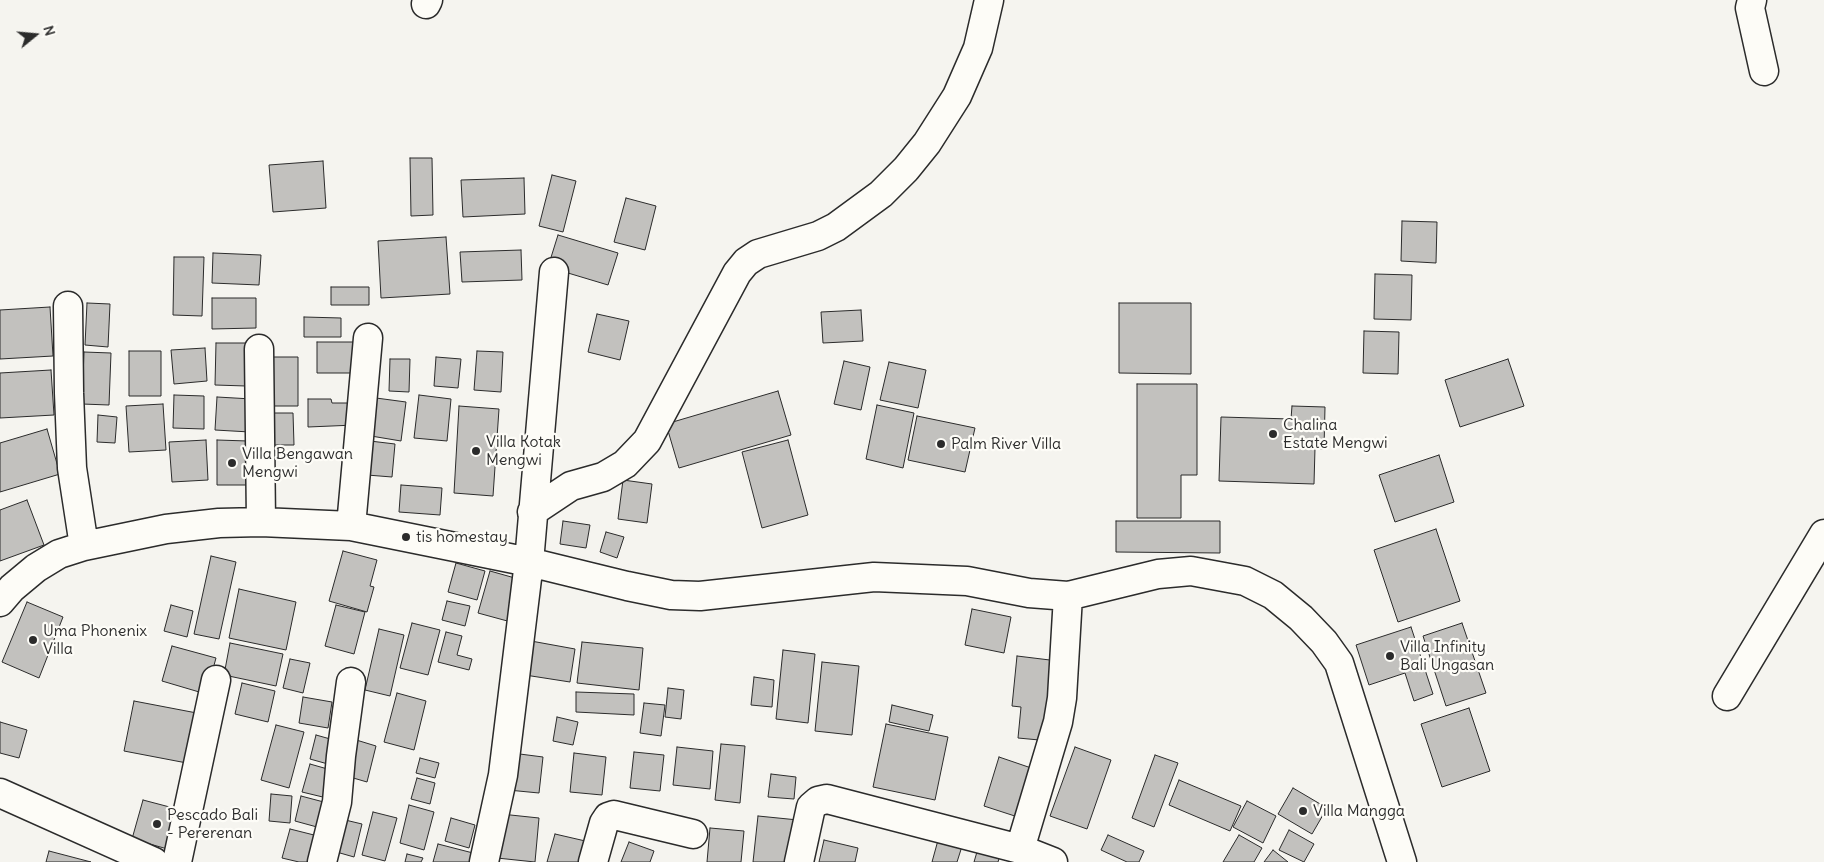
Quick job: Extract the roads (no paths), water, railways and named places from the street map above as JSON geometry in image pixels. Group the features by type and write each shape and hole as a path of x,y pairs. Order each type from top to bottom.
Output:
{"street":[{"path":"532,512 571,486 603,477 625,464 647,441 737,273 746,262 758,254 818,236 836,227 880,194 906,169 927,144 957,96 978,48 989,0"},
{"path":"1752,0 1750,8 1764,71"},
{"path":"484,862 503,774 529,562 554,272"},
{"path":"68,306 68,393 72,468 84,546"},
{"path":"351,526 368,338"},
{"path":"259,349 261,522"},
{"path":"0,602 12,588 36,568 59,554 84,546 166,529 219,523 261,522 351,526 529,562 671,595 700,596 874,577 967,580 1029,593 1068,596 1158,574 1191,571 1245,581 1273,595 1301,618 1324,642 1339,663 1402,862"},
{"path":"1727,696 1824,534"},
{"path":"1020,849 1058,722 1062,698 1068,596"},
{"path":"177,862 216,680"},
{"path":"322,862 337,802 351,682"},
{"path":"0,793 154,862"},
{"path":"798,862 811,807 818,801 827,799 1020,849 1053,862"},
{"path":"593,862 604,823 608,817 614,815 693,834"}],"place":[{"name":"Chalina Estate Mengwi","path":"1273,434"},
{"name":"Palm River Villa","path":"941,444"},
{"name":"Villa Kotak Mengwi","path":"476,451"},
{"name":"Villa Bengawan Mengwi","path":"232,463"},
{"name":"tis homestay","path":"406,537"},
{"name":"Uma Phonenix Villa","path":"33,640"},
{"name":"Villa Infinity Bali Ungasan","path":"1390,656"},
{"name":"Villa Mangga","path":"1303,811"},
{"name":"Pescado Bali - Pererenan","path":"157,824"}]}
